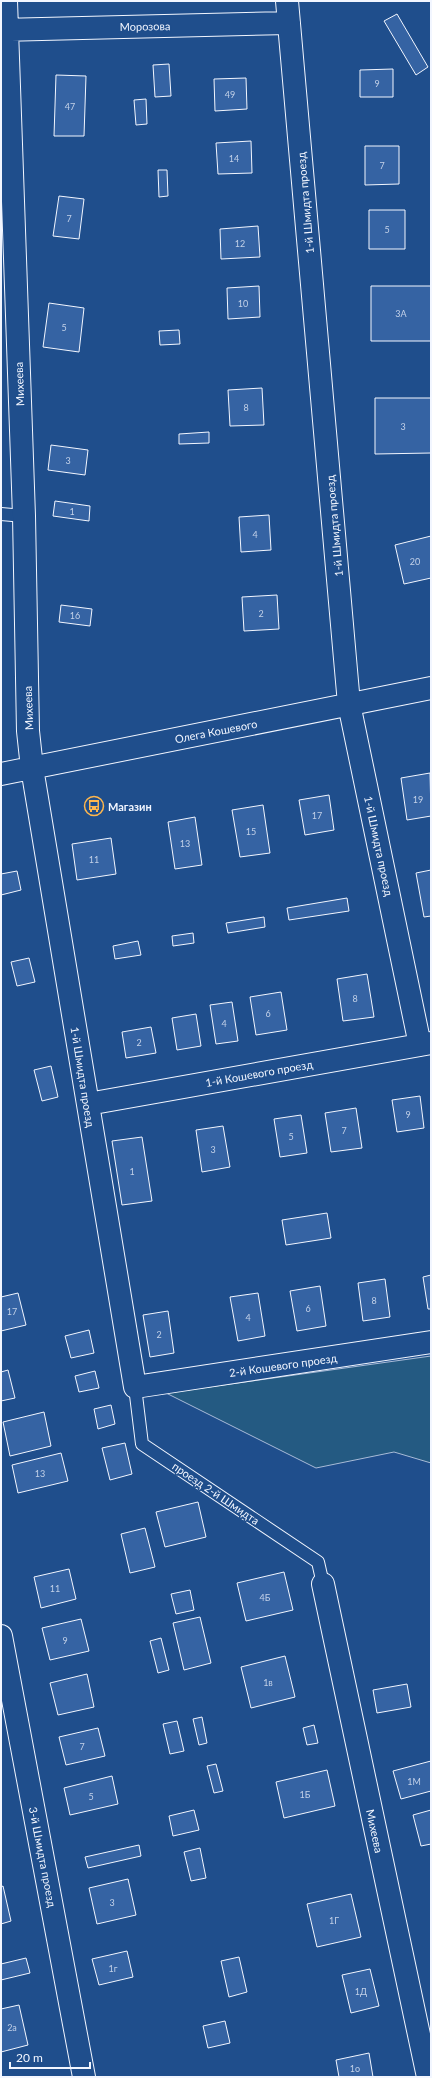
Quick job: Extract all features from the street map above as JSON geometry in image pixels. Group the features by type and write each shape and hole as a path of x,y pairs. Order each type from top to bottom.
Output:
{"street":[{"name":"Михеева","path":"6,1 4,30 9,324 24,516 28,731 32,768"},
{"name":"1-й Шмидта проезд","path":"287,1 350,704 425,1044"},
{"name":"Морозова","path":"4,30 289,23"},
{"name":"Олега Кошевого","path":"1,774 431,688"},
{"name":"1-й Шмидта проезд","path":"32,768 135,1387"},
{"name":"1-й Кошевого проезд","path":"88,1104 425,1044"},
{"name":"2-й Кошевого проезд","path":"135,1387 431,1342"},
{"name":"Михеева","path":"323,1584 428,2077"},
{"name":"3-й Шмидта проезд","path":"1,1636 84,2077"}],"lane":[{"path":"1,514 24,516"},
{"name":"проезд 2-й Шмидта","path":"135,1387 142,1444 318,1562 323,1584"}],"shaded area":[{"path":"431,1356 431,1463 394,1452 316,1468 166,1393"}],"building":[{"path":"397,14 428,67 416,75 384,21"},
{"path":"169,64 171,96 155,97 153,65"},
{"path":"393,69 393,97 360,97 360,70"},
{"path":"56,75 86,76 84,136 54,136"},
{"path":"246,78 247,109 215,111 214,79"},
{"path":"146,99 147,124 136,125 134,100"},
{"path":"251,141 252,173 218,174 216,143"},
{"path":"365,146 399,146 399,184 365,185"},
{"path":"158,170 167,170 168,196 159,197"},
{"path":"59,196 84,199 79,239 53,236"},
{"path":"369,210 405,210 405,249 369,249"},
{"path":"258,226 260,257 221,259 220,229"},
{"path":"259,286 260,317 228,319 227,288"},
{"path":"371,286 431,286 431,341 371,341"},
{"path":"49,303 84,308 79,352 43,347"},
{"path":"179,330 180,344 160,345 159,331"},
{"path":"262,388 264,425 230,426 228,390"},
{"path":"375,398 431,398 431,453 375,454"},
{"path":"209,432 209,443 179,444 179,434"},
{"path":"51,445 88,450 85,475 48,470"},
{"path":"55,501 90,506 89,521 53,516"},
{"path":"269,515 271,550 241,552 239,517"},
{"path":"431,536 431,578 404,584 395,545"},
{"path":"277,595 279,629 244,631 242,597"},
{"path":"61,605 92,609 90,626 59,622"},
{"path":"430,773 431,816 407,820 401,778"},
{"path":"329,795 334,830 305,835 299,800"},
{"path":"263,805 270,853 240,857 232,810"},
{"path":"195,817 202,865 175,869 168,822"},
{"path":"111,838 116,874 77,880 72,844"},
{"path":"431,870 431,916 424,917 416,873"},
{"path":"17,871 21,890 1,895 1,874"},
{"path":"347,898 349,911 289,920 287,908"},
{"path":"264,917 265,927 228,933 226,923"},
{"path":"193,933 194,943 173,946 172,936"},
{"path":"138,941 141,955 115,959 113,946"},
{"path":"29,958 35,982 17,986 11,962"},
{"path":"367,974 374,1017 343,1021 337,979"},
{"path":"281,992 287,1030 256,1035 250,997"},
{"path":"232,1002 238,1041 216,1044 210,1005"},
{"path":"196,1014 201,1046 177,1050 172,1018"},
{"path":"151,1027 156,1053 126,1058 122,1032"},
{"path":"51,1066 58,1097 42,1101 34,1070"},
{"path":"420,1096 424,1128 397,1132 392,1100"},
{"path":"356,1108 362,1148 331,1152 325,1113"},
{"path":"301,1115 307,1153 280,1157 274,1119"},
{"path":"223,1126 230,1167 202,1172 196,1130"},
{"path":"142,1137 152,1201 122,1205 112,1141"},
{"path":"327,1213 331,1238 286,1245 282,1220"},
{"path":"431,1275 431,1309 428,1309 423,1277"},
{"path":"385,1279 390,1317 363,1321 358,1283"},
{"path":"320,1286 326,1326 297,1331 290,1291"},
{"path":"18,1293 26,1325 1,1331 1,1297"},
{"path":"258,1293 265,1336 238,1341 230,1297"},
{"path":"168,1311 174,1353 150,1357 143,1315"},
{"path":"89,1330 94,1353 71,1358 65,1336"},
{"path":"8,1370 15,1398 1,1401 1,1372"},
{"path":"95,1371 99,1388 79,1392 75,1376"},
{"path":"111,1405 115,1424 98,1429 94,1409"},
{"path":"44,1412 51,1446 10,1456 3,1422"},
{"path":"125,1443 132,1474 110,1480 102,1448"},
{"path":"61,1453 68,1481 18,1493 12,1465"},
{"path":"198,1502 206,1537 165,1547 156,1512"},
{"path":"145,1528 155,1567 130,1573 121,1534"},
{"path":"69,1569 76,1599 41,1608 34,1577"},
{"path":"284,1572 293,1610 246,1621 237,1583"},
{"path":"190,1590 194,1610 176,1614 171,1594"},
{"path":"200,1617 211,1663 184,1670 173,1623"},
{"path":"81,1619 89,1651 50,1660 42,1628"},
{"path":"161,1638 169,1670 158,1673 150,1641"},
{"path":"285,1656 295,1697 251,1708 241,1667"},
{"path":"87,1674 94,1707 58,1715 50,1683"},
{"path":"407,1684 411,1707 377,1713 373,1690"},
{"path":"202,1717 207,1743 199,1745 193,1719"},
{"path":"177,1721 184,1751 170,1754 163,1724"},
{"path":"314,1725 318,1743 307,1745 303,1728"},
{"path":"98,1728 105,1756 66,1765 59,1737"},
{"path":"431,1761 431,1791 401,1799 393,1771"},
{"path":"216,1764 223,1791 214,1793 207,1766"},
{"path":"327,1770 335,1806 284,1818 276,1782"},
{"path":"112,1776 118,1804 70,1815 64,1788"},
{"path":"194,1810 199,1830 173,1836 169,1816"},
{"path":"431,1810 431,1844 421,1846 413,1815"},
{"path":"139,1845 141,1856 88,1868 85,1857"},
{"path":"200,1848 206,1878 191,1881 184,1852"},
{"path":"128,1879 136,1915 97,1924 89,1888"},
{"path":"3,1886 11,1921 1,1924 1,1887"},
{"path":"351,1894 361,1937 317,1947 307,1904"},
{"path":"127,1951 133,1977 99,1985 92,1959"},
{"path":"239,1957 247,1992 229,1997 221,1961"},
{"path":"26,1958 30,1973 1,1980 1,1964"},
{"path":"370,1969 379,2006 351,2013 342,1975"},
{"path":"19,2005 28,2045 1,2052 1,2009"},
{"path":"225,2021 230,2043 208,2048 203,2026"},
{"path":"369,2053 373,2077 339,2077 336,2060"}],"place":[{"name":"Магазин","path":"94,806"}]}
